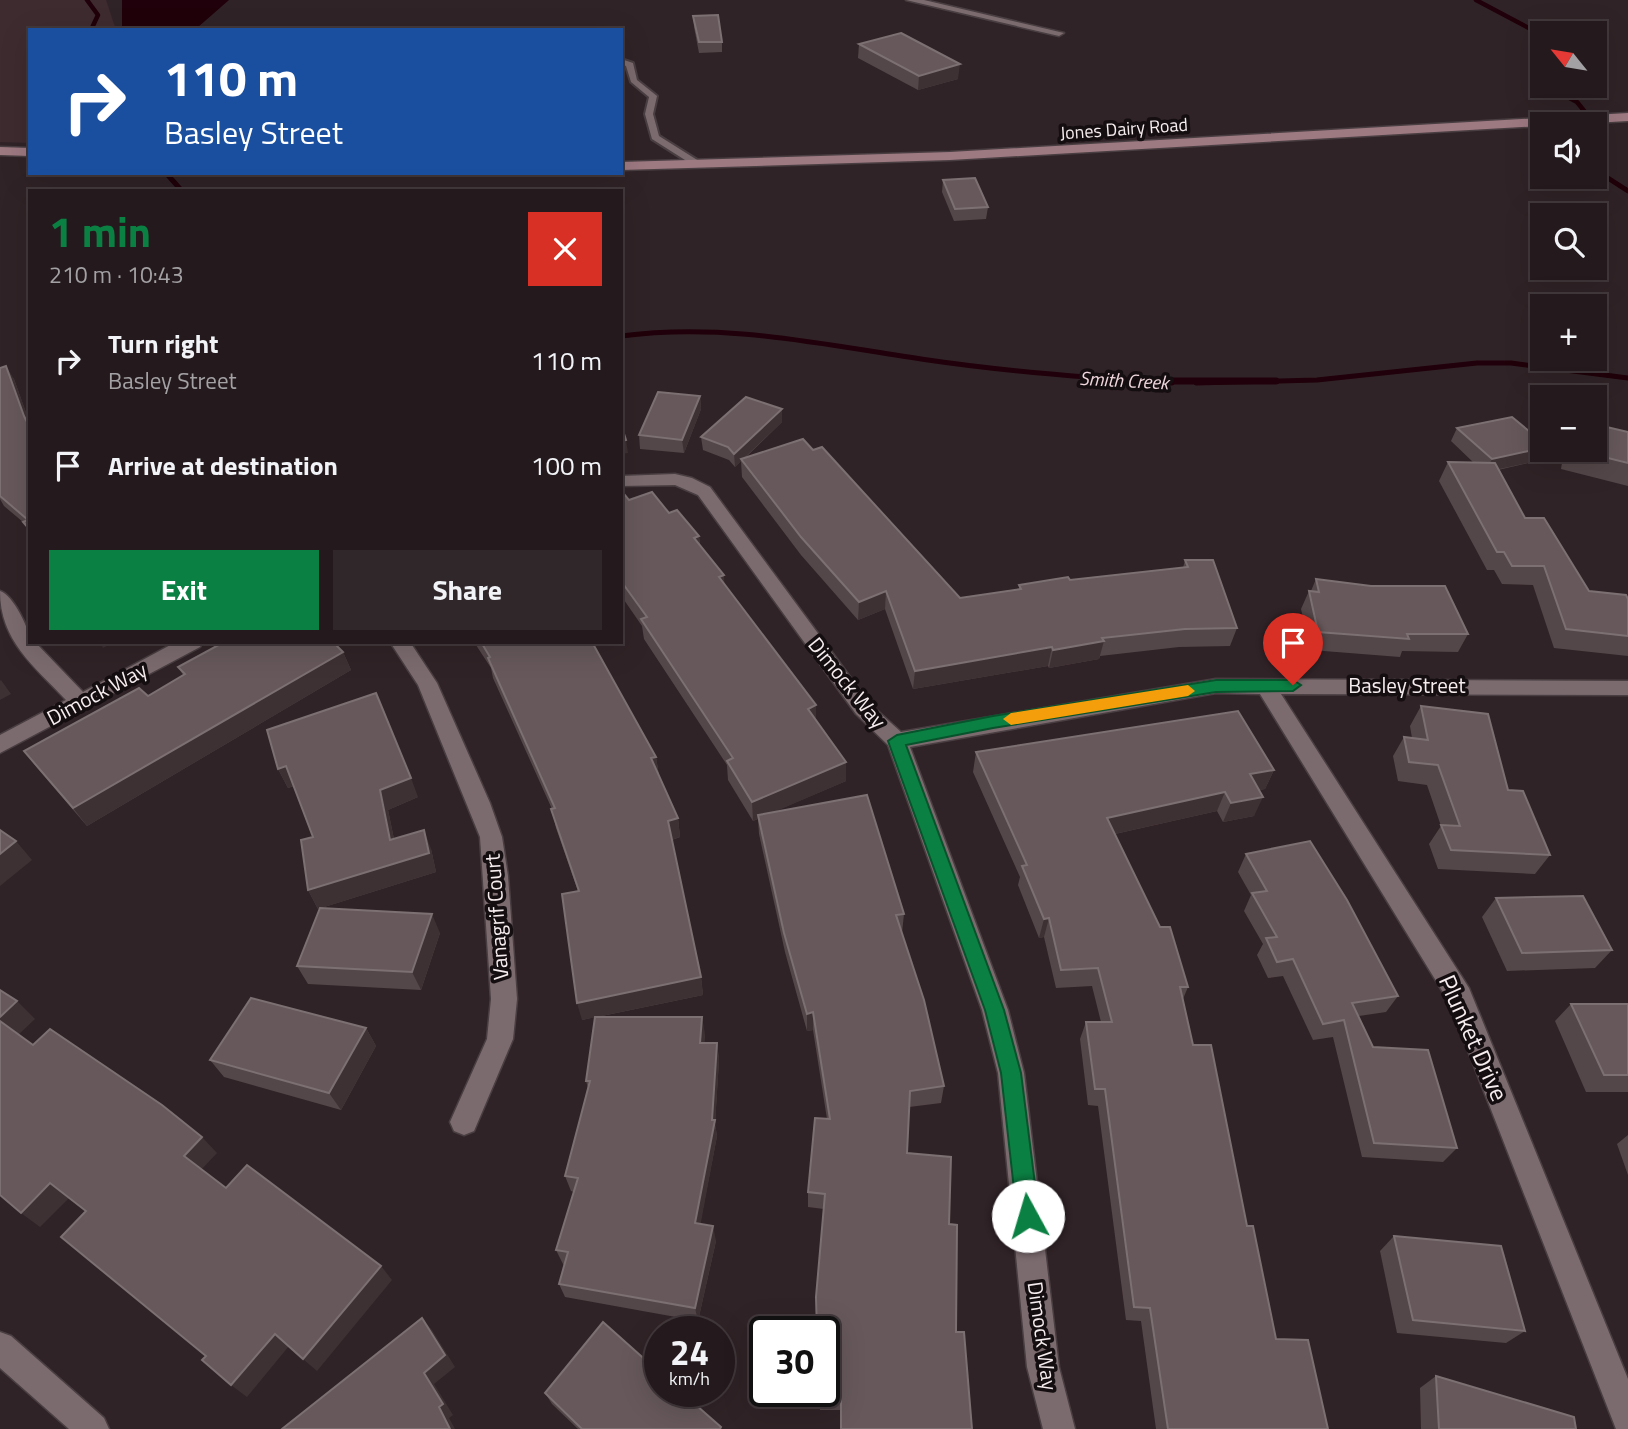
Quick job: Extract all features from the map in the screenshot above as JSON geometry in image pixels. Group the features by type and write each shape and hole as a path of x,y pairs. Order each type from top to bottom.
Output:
{"street":[{"path":"911,0 1059,33"},
{"name":"Jones Dairy Road","path":"623,166 1020,153 1628,117"},
{"path":"0,151 28,152"},
{"name":"Dimock Way","path":"623,481 688,480 705,491 863,709 897,741 995,1010 1011,1073 1043,1367 1059,1429"},
{"path":"0,598 25,644 80,702"},
{"name":"Dimock Way","path":"0,745 189,644"},
{"name":"Vanagrif Court","path":"401,644 426,683 479,803 491,837 504,999 500,1039 464,1122"},
{"name":"Plunket Drive","path":"1265,685 1460,996 1628,1419"},
{"name":"Basley Street","path":"897,741 993,722 1216,686 1628,688"},
{"path":"0,1347 93,1429"}],"lane":[{"path":"623,62 631,65 626,74 637,87 653,96 649,114 655,137 699,165"}],"shaded area":[{"path":"0,0 106,0 115,28 28,28 28,143 0,142"},
{"path":"122,0 229,0 197,28 122,28"}],"building":[{"path":"718,15 722,42 699,42 693,16"},
{"path":"901,33 960,64 919,76 859,44"},
{"path":"975,178 988,207 955,209 943,180"},
{"path":"6,366 28,424 28,520 0,496 0,368"},
{"path":"658,392 700,396 682,440 639,435"},
{"path":"746,397 782,409 734,454 728,447 701,437"},
{"path":"1512,417 1530,432 1530,451 1492,459 1457,428"},
{"path":"1607,427 1628,432 1628,463 1607,458"},
{"path":"803,439 813,450 822,447 960,598 1021,589 1019,585 1068,577 1070,580 1188,567 1185,560 1213,560 1237,628 1185,629 1102,638 1104,641 1053,650 1052,647 915,671 886,591 859,602 801,537 741,459"},
{"path":"1448,462 1495,463 1525,518 1544,518 1589,591 1626,595 1628,636 1566,629 1544,566 1512,566 1504,552 1497,552"},
{"path":"623,492 629,500 652,492 669,513 677,510 699,536 694,538 724,575 719,577 816,705 808,709 846,762 752,802 727,761 733,758 641,619 647,617 623,584"},
{"path":"1316,579 1371,586 1445,586 1468,634 1407,634 1409,639 1318,632 1309,591 1319,592"},
{"path":"220,644 335,644 343,652 73,808 24,751 139,688 148,696 185,674 178,667"},
{"path":"482,644 593,644 656,757 651,758 678,818 668,821 701,977 577,1003 562,894 579,891 551,809 555,808 488,658 490,657"},
{"path":"376,693 411,778 380,790 390,840 424,830 429,853 308,890 301,840 313,837 286,766 278,769 267,730"},
{"path":"1421,706 1488,714 1508,790 1523,791 1550,855 1451,850 1441,825 1460,826 1438,765 1409,762 1404,737 1428,740"},
{"path":"1238,711 1274,770 1250,774 1263,797 1231,803 1225,792 1107,818 1160,927 1170,927 1188,987 1180,987 1193,1045 1211,1045 1247,1226 1253,1226 1276,1339 1308,1340 1328,1429 1168,1429 1150,1308 1134,1307 1105,1089 1095,1089 1086,1022 1112,1022 1098,968 1061,970 1049,918 1044,919 1022,866 1027,865 976,752"},
{"path":"867,795 904,914 896,915 924,1000 944,1086 910,1091 907,1153 951,1157 949,1224 957,1225 956,1332 964,1332 972,1429 841,1429 840,1316 817,1316 825,1194 808,1192 815,1118 830,1119 813,1012 807,1014 784,933 758,815"},
{"path":"0,830 16,841 0,854"},
{"path":"1310,841 1347,900 1398,996 1352,1003 1373,1047 1428,1050 1457,1148 1374,1143 1344,1020 1323,1024 1293,959 1277,962 1266,938 1277,937 1252,893 1267,891 1246,854"},
{"path":"1583,896 1612,950 1522,953 1496,898"},
{"path":"320,908 432,914 412,972 297,966"},
{"path":"0,990 17,1001 0,1017"},
{"path":"251,998 366,1028 329,1093 210,1060"},
{"path":"1571,1004 1628,1004 1628,1075 1604,1075"},
{"path":"595,1017 702,1017 700,1043 717,1043 712,1120 715,1120 695,1223 713,1226 695,1308 559,1284 568,1252 556,1250 578,1178 565,1176 590,1081 586,1081"},
{"path":"0,1021 33,1045 50,1029 162,1105 202,1137 184,1156 226,1188 247,1165 381,1266 303,1359 275,1334 231,1385 202,1360 206,1356 61,1237 86,1211 50,1183 21,1213 0,1195"},
{"path":"1394,1236 1501,1246 1525,1331 1413,1320"},
{"path":"422,1318 445,1355 424,1373 443,1404 439,1407 450,1429 282,1429"},
{"path":"603,1322 644,1359 644,1407 698,1407 721,1427 582,1429 545,1393"},
{"path":"1436,1376 1574,1417 1576,1429 1439,1429"}],"waterway":[{"name":"Smith Creek","path":"87,0 98,15 92,28"},
{"path":"1476,0 1530,29"},
{"path":"1570,98 1585,112"},
{"name":"Smith Creek","path":"168,175 180,189"},
{"path":"1607,178 1628,191"},
{"name":"Smith Creek","path":"623,336 660,332 737,333 989,368 1141,381"},
{"name":"Smith Creek","path":"1196,383 1317,380 1477,363 1511,363 1628,378"},
{"name":"Smith Creek","path":"1141,381 1276,381"},
{"name":"Smith Creek","path":"1141,381 1172,383"}],"slow traffic":[{"path":"1011,719 1188,691"}],"route":[{"path":"1028,1216 1011,1073 995,1010 897,741 993,722 1216,686 1293,685"}]}
